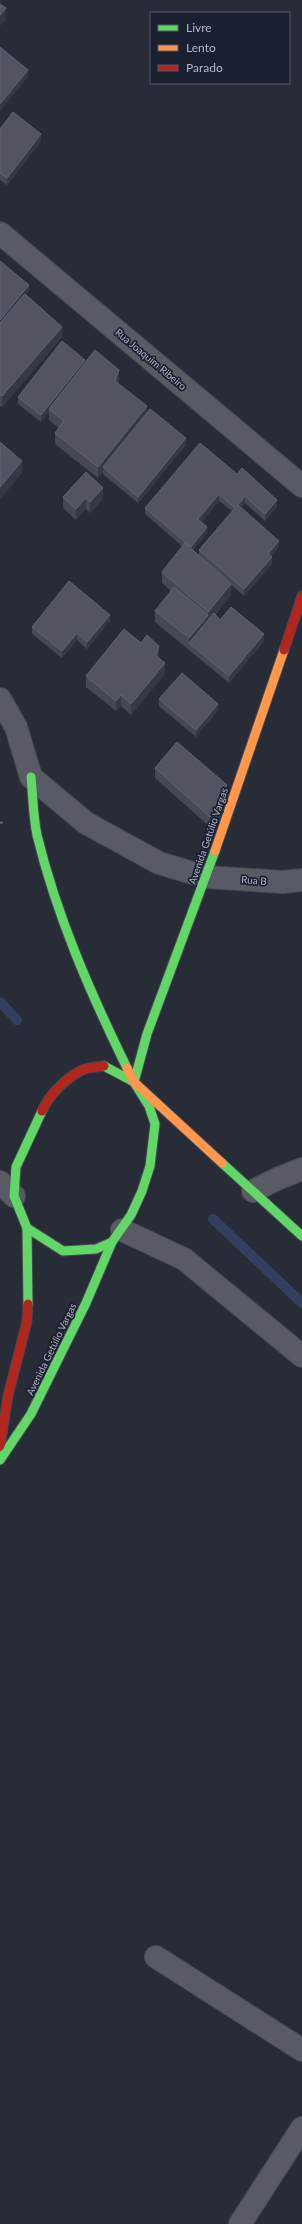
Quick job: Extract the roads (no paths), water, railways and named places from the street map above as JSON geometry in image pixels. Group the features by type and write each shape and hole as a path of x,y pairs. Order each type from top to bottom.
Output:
{"street":[{"name":"Rua Joaquim Ribeiro","path":"0,233 302,486"},
{"name":"Avenida Getúlio Vargas","path":"134,1082 147,1034 206,877 302,596"},
{"path":"0,699 16,727 31,777"},
{"name":"Avenida Getúlio Vargas","path":"0,1460 31,1414 86,1303 117,1236 142,1191 155,1137 155,1124 149,1106 134,1082 89,990 54,896 37,833 31,777"},
{"name":"Rua B","path":"31,777 86,823 118,842 159,863 206,877 283,882 302,880"},
{"path":"302,1236 134,1082 104,1066 82,1070 59,1087 46,1101 30,1133 7,1189 27,1228 63,1251 96,1249 117,1236 184,1259 302,1356"},
{"path":"253,1191 302,1169"},
{"name":"Avenida Getúlio Vargas","path":"0,1446 8,1396 27,1321 29,1278 27,1228"},
{"path":"156,1957 302,2050"},
{"path":"240,2224 302,2128"}],"waterway":[{"path":"0,1002 17,1020"},
{"path":"213,1219 302,1303"}]}
